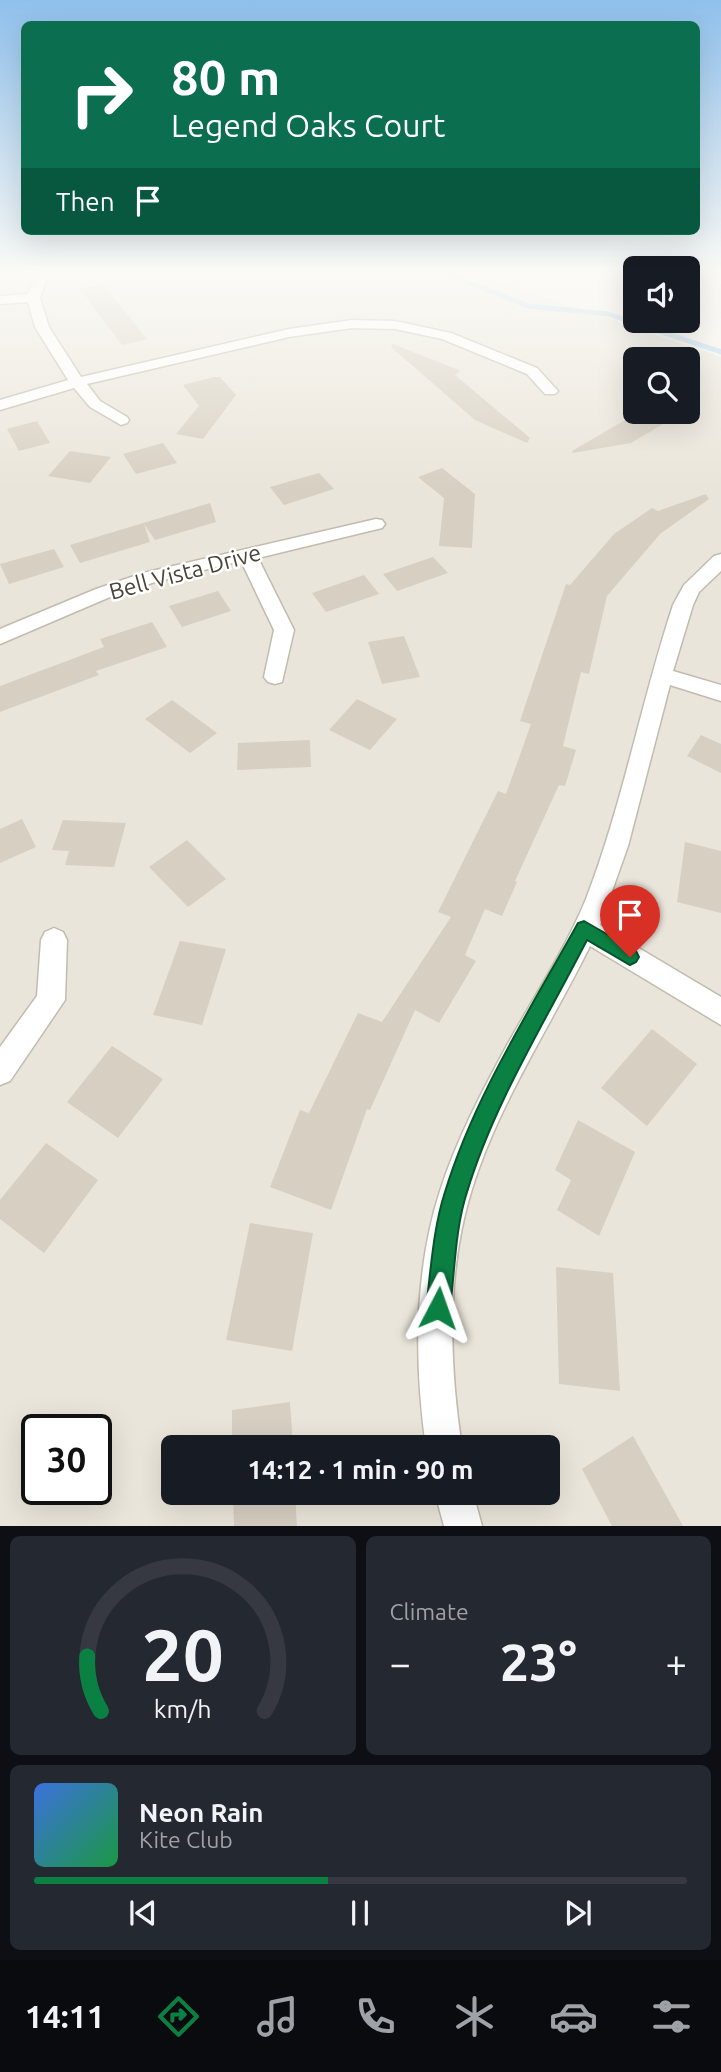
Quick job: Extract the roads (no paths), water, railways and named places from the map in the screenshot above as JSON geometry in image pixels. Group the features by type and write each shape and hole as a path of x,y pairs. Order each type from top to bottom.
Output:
{"street":[{"path":"54,346 76,382 95,404 121,420"},
{"path":"0,405 76,382 235,346"},
{"path":"470,346 532,372 550,391"},
{"name":"Bell Vista Drive","path":"0,637 103,593 150,577 376,524"},
{"path":"247,555 284,630 275,677"},
{"path":"443,1435 436,1332 439,1284 455,1193 473,1145 504,1079 584,929 605,882 682,605 696,583 721,561"},
{"path":"663,675 721,693"},
{"path":"584,929 721,1012"},
{"path":"0,1071 51,1000 54,940"},
{"path":"457,1505 463,1526"}],"waterway":[{"path":"704,346 721,352"}]}
